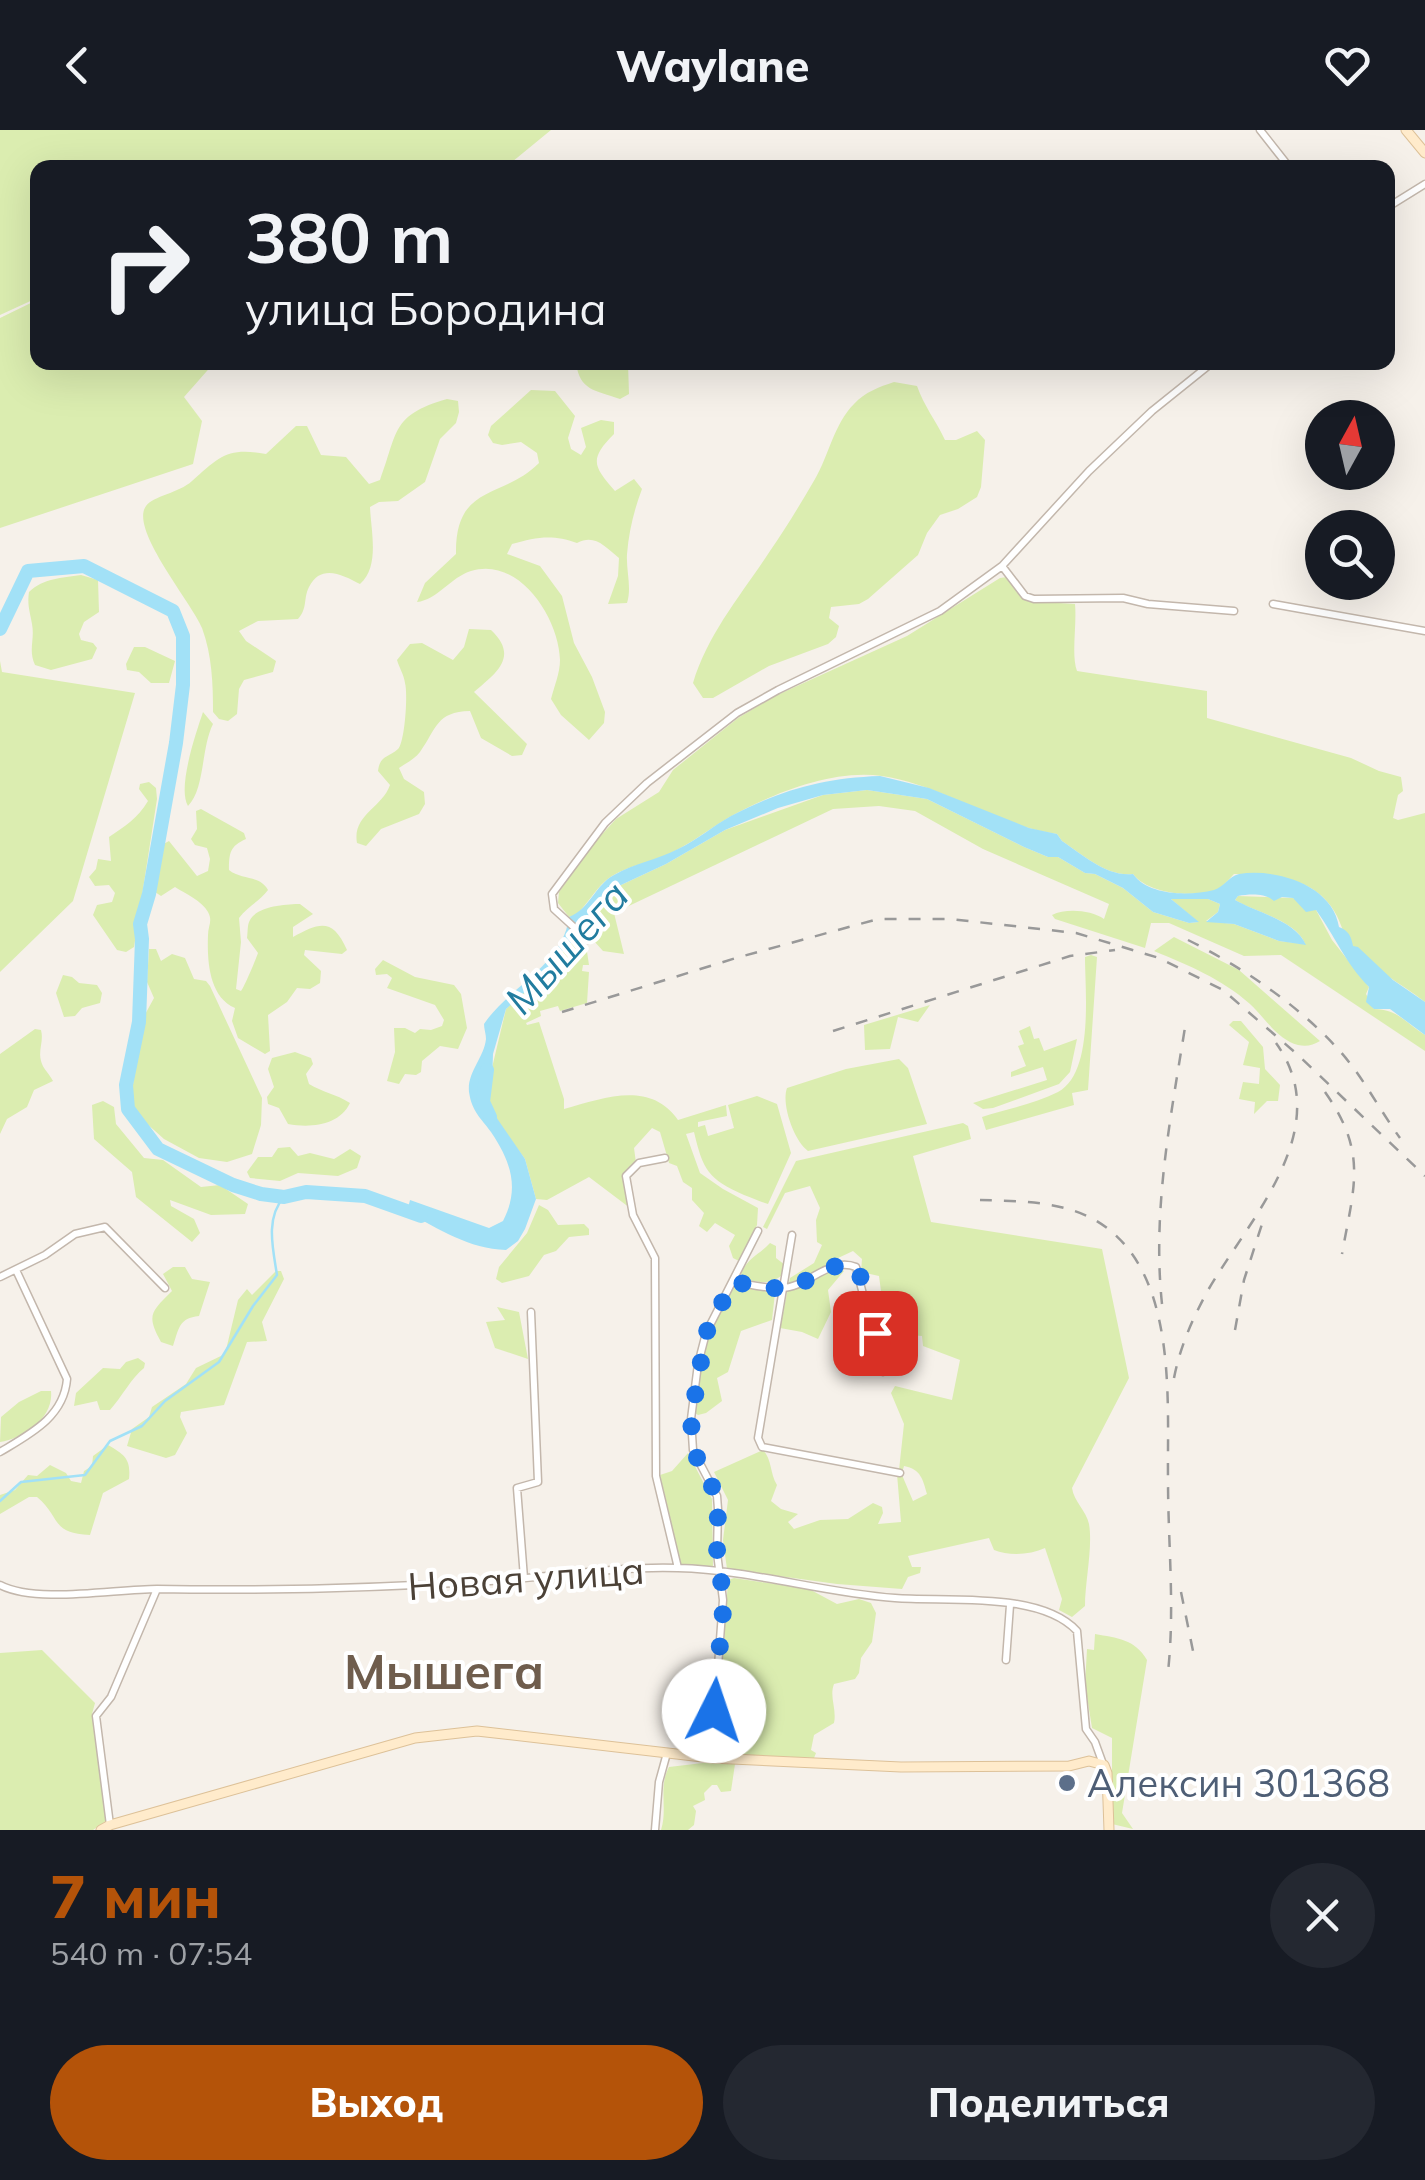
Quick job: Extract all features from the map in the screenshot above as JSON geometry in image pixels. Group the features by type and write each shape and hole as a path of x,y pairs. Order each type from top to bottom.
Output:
{"main road":[{"path":"1406,130 1425,154"},
{"path":"105,1827 415,1738 477,1731 711,1758 902,1767 1068,1766 1088,1761 1104,1765 1107,1774 1108,1830"}],"street":[{"path":"1260,130 1284,160"},
{"path":"1395,203 1425,184"},
{"path":"588,940 560,916 550,901 555,887 604,823 647,783 737,713 940,611 1002,566 1089,471 1152,411 1203,370"},
{"path":"1002,566 1025,596 1034,599 1123,598 1234,612"},
{"path":"1273,604 1425,631"},
{"path":"666,1158 639,1164 626,1176 632,1215 655,1258 656,1476 678,1568"},
{"path":"0,1278 45,1255 74,1234 105,1227 165,1288"},
{"path":"711,1758 724,1600 717,1554 717,1496 693,1450 691,1419 706,1333 758,1231"},
{"path":"792,1235 758,1438 762,1447 900,1472"},
{"path":"733,1282 782,1288 796,1286 841,1264 856,1267 883,1372"},
{"path":"0,1452 42,1428 66,1396 67,1379 16,1270"},
{"path":"524,1578 517,1488 538,1482 531,1312"},
{"name":"Новая улица","path":"0,1585 28,1594 386,1586 678,1568 893,1598 1010,1605 1051,1613 1077,1631 1086,1730 1104,1765"},
{"path":"105,1827 96,1716 111,1697 157,1589"},
{"path":"1006,1660 1010,1605"},
{"path":"655,1830 666,1753"}],"green space":[{"path":"0,130 551,130 515,160 30,160 30,301 0,315"},
{"path":"30,303 30,370 208,370 184,397 202,421 193,464 0,528 0,318"},
{"path":"628,370 629,394 620,399 590,388 578,372"},
{"path":"894,382 917,386 945,440 977,431 985,440 977,497 940,515 918,555 868,599 831,607 829,618 839,626 836,637 828,644 769,666 713,698 703,698 693,683 707,647 810,488 841,421 863,396"},
{"path":"531,390 555,391 575,416 568,438 571,449 581,455 586,447 581,428 601,420 614,422 614,434 598,456 598,469 615,491 634,479 642,489 628,545 627,603 608,604 618,576 619,558 594,541 537,538 512,544 507,554 540,566 562,596 574,643 605,712 604,723 589,740 561,715 551,699 560,665 558,644 544,609 520,581 489,569 471,571 417,602 425,583 456,554 463,515 472,504 539,463 537,453 521,442 502,445 493,443 488,435 491,426"},
{"path":"447,399 458,401 459,412 456,423 440,439 425,482 398,501 379,502 370,507 373,548 366,577 360,584 333,573 320,575 309,587 298,619 258,621 239,631 246,641 276,661 273,672 244,680 239,689 237,714 228,721 219,719 213,712 210,659 202,628 146,531 146,506 187,485 225,456 242,452 266,454 296,426 307,426 321,455 346,457 369,484 380,480 394,437 406,419"},
{"path":"81,575 98,580 99,612 84,622 79,634 81,640 97,648 92,659 51,670 35,665 29,592 47,581"},
{"path":"1007,577 1027,601 1075,604 1077,671 1207,691 1207,718 1351,758 1401,777 1403,791 1398,795 1393,818 1425,813 1425,1002 1358,953 1329,903 1319,893 1293,880 1234,874 1219,889 1206,892 1160,890 1133,874 1114,872 1096,864 1057,834 1012,823 926,788 882,776 843,776 783,792 728,818 669,854 612,876 576,915 569,917 558,903 559,892 616,819 659,792 673,770 738,718 775,696 907,636"},
{"path":"469,629 491,630 504,649 501,664 474,692 527,744 522,755 512,756 481,738 470,711 450,714 418,754 399,768 404,779 424,792 425,804 419,814 381,829 366,846 357,843 359,825 390,785 378,771 381,762 398,749 402,737 406,688 397,660 410,644 422,643 453,660 464,647"},
{"path":"134,647 145,647 175,661 169,683 151,683 139,672 127,670"},
{"path":"0,661 2,672 135,693 73,901 0,972"},
{"path":"203,712 213,724 197,789 188,806 186,774"},
{"path":"149,782 156,788 157,799 134,947 126,952 117,950 93,915 97,905 112,902 115,893 109,885 95,886 89,877 98,859 111,861 109,837 144,807 148,801 139,789 140,784"},
{"path":"867,790 927,799 1024,847 1058,857 1123,888 1153,912 1189,923 1198,922 1171,899 1208,899 1220,904 1218,912 1206,921 1234,924 1279,941 1305,944 1285,923 1235,900 1238,896 1293,898 1316,910 1332,940 1369,987 1366,994 1374,1009 1395,1014 1425,1035 1425,1051 1281,955 1244,956 1169,923 1151,923 1145,948 1055,919 1052,915 1071,911 1104,919 1109,904 983,849 915,811 879,806 833,809 614,913 624,954 603,951 584,930 609,894 621,885 725,830 823,795"},
{"path":"201,809 244,833 246,839 232,851 229,870 260,882 268,890 239,918 241,942 236,989 243,989 258,953 247,938 249,922 265,909 300,904 313,914 293,927 293,937 325,926 336,932 347,950 342,954 305,950 304,955 321,971 320,983 310,989 297,988 287,1002 268,1015 270,1051 265,1054 238,1038 232,1021 235,1008 226,1003 215,987 208,956 208,912 175,887 161,896 155,892 158,847 169,841 197,876 208,871 207,848 195,845 191,839 197,829 196,811"},
{"path":"578,937 586,945 589,965 583,965 582,971 589,972 587,1003 560,1011 558,1006 540,1011 541,1016 526,1023 539,1022 564,1109 610,1097 640,1096 667,1108 678,1120 726,1105 727,1116 698,1122 698,1127 705,1125 708,1136 734,1128 728,1105 757,1096 777,1104 791,1153 768,1204 715,1178 704,1164 694,1132 686,1134 700,1173 758,1208 757,1225 739,1261 733,1258 729,1246 735,1235 715,1223 707,1232 699,1226 704,1213 692,1200 692,1188 683,1182 677,1166 669,1163 660,1132 652,1128 634,1148 636,1163 625,1184 630,1208 589,1177 547,1200 536,1199 525,1159 483,1102 481,1096 506,1009"},
{"path":"1174,937 1239,970 1320,1041 1304,1046 1291,1042 1228,987 1154,951"},
{"path":"149,949 156,949 161,961 172,954 185,958 194,979 210,986 262,1098 261,1125 252,1154 227,1162 199,1158 164,1139 136,1114 131,1099 142,1020 154,998 147,982"},
{"path":"1085,957 1097,957 1088,1090 1072,1093 1074,1105 986,1130 982,1117 1049,1096 1069,1082 1082,1050"},
{"path":"383,960 415,977 454,985 461,994 467,1028 458,1049 440,1046 422,1061 421,1072 405,1074 399,1084 387,1081 395,1052 394,1028 415,1033 442,1026 444,1020 435,1005 387,988 392,978 387,974 376,975 375,969"},
{"path":"63,975 79,983 97,985 102,993 100,1003 82,1008 75,1016 64,1017 56,993"},
{"path":"930,1005 918,1022 898,1017 890,1049 865,1050 864,1025"},
{"path":"1241,1021 1263,1047 1265,1069 1280,1085 1278,1101 1267,1101 1254,1114 1255,1102 1239,1099 1243,1082 1259,1084 1260,1068 1243,1065 1249,1042 1229,1025"},
{"path":"1030,1026 1044,1051 1077,1039 1070,1072 1059,1084 993,1108 983,1109 973,1103 1047,1080 1043,1067 1011,1077 1011,1072 1026,1066 1018,1046 1024,1044 1019,1031"},
{"path":"35,1029 41,1030 41,1061 53,1081 34,1090 27,1107 7,1119 0,1134 0,1054"},
{"path":"295,1052 311,1058 313,1064 306,1074 309,1084 350,1103 339,1117 314,1125 288,1124 279,1108 268,1104 267,1097 274,1087 268,1069 272,1058"},
{"path":"899,1059 908,1068 927,1124 808,1151 803,1146 787,1112 787,1088 846,1069"},
{"path":"103,1101 114,1107 116,1124 144,1158 163,1160 201,1187 220,1185 248,1204 245,1214 211,1215 170,1200 171,1206 194,1219 200,1233 192,1242 136,1197 132,1172 94,1139 92,1105"},
{"path":"963,1123 968,1126 971,1139 913,1156 931,1222 1102,1249 1129,1378 1072,1488 1087,1519 1090,1543 1085,1606 1072,1617 1059,1610 1062,1599 1045,1548 1006,1553 994,1550 989,1538 908,1556 912,1567 921,1567 920,1573 908,1577 902,1589 727,1569 723,1540 728,1500 714,1472 763,1450 777,1485 771,1501 798,1514 788,1522 794,1529 820,1520 848,1519 873,1503 882,1507 878,1524 901,1522 897,1474 902,1475 913,1501 927,1494 918,1472 904,1466 902,1473 899,1470 904,1424 891,1393 895,1386 952,1400 960,1360 923,1346 922,1336 906,1330 890,1305 871,1308 869,1299 881,1291 879,1276 861,1272 862,1259 853,1251 836,1259 836,1266 844,1271 828,1290 831,1312 818,1339 780,1328 790,1278 814,1263 822,1245 817,1242 820,1208 810,1186 785,1193 767,1229 763,1227 796,1161"},
{"path":"290,1147 298,1156 310,1153 334,1159 350,1149 361,1156 357,1168 338,1176 298,1173 280,1181 250,1178 247,1172 258,1157 272,1157 278,1148"},
{"path":"539,1205 548,1210 558,1225 584,1224 589,1235 569,1237 556,1251 544,1255 529,1276 502,1283 496,1279 499,1267 527,1233"},
{"path":"770,1243 776,1246 776,1258 785,1265 783,1274 769,1282 743,1279 741,1274 747,1264"},
{"path":"173,1267 185,1267 192,1279 210,1282 199,1316 184,1322 173,1346 161,1342 152,1320 155,1309 172,1291 163,1274"},
{"path":"276,1271 281,1271 284,1279 262,1322 267,1341 247,1342 224,1405 181,1412 187,1433 175,1455 166,1458 127,1446 132,1429 149,1417 152,1407 186,1384 196,1368 225,1354 238,1300 247,1289 252,1295"},
{"path":"735,1286 775,1293 772,1320 741,1331 728,1372 717,1378 722,1401 698,1415 695,1413 699,1380 710,1330"},
{"path":"497,1307 519,1312 528,1359 495,1348 486,1322 505,1320"},
{"path":"138,1358 145,1363 144,1368 110,1410 100,1410 97,1401 74,1406 76,1393 103,1368 120,1369"},
{"path":"41,1391 51,1391 43,1418 19,1436 0,1442 1,1417"},
{"path":"108,1445 126,1458 129,1479 103,1493 90,1535 62,1527 37,1497 29,1497 0,1514 0,1495 15,1490 28,1475 37,1476 50,1465 66,1473 71,1481 81,1483 84,1471 92,1466 93,1456"},
{"path":"688,1453 712,1499 713,1567 681,1564 660,1475 672,1471"},
{"path":"728,1580 809,1589 837,1604 859,1599 871,1603 876,1613 872,1642 861,1658 859,1673 855,1679 834,1684 834,1723 814,1735 814,1758 733,1754 717,1748"},
{"path":"1095,1634 1131,1644 1147,1660 1122,1813 1133,1829 1112,1824 1112,1738 1092,1728 1085,1684 1087,1649 1094,1650"},
{"path":"42,1650 95,1703 92,1714 106,1821 93,1830 0,1830 0,1653"},
{"path":"711,1762 735,1764 731,1791 721,1792 717,1785 712,1785 704,1793 705,1800 693,1806 694,1825 688,1830 661,1830 664,1782 669,1767"}],"water":[{"path":"880,776 929,788 1029,828 1057,834 1096,864 1114,872 1133,874 1159,890 1204,892 1218,889 1235,875 1254,873 1301,883 1326,901 1353,946 1425,1002 1425,1035 1390,1009 1374,1009 1366,1002 1369,987 1316,910 1306,912 1293,898 1274,901 1252,895 1235,900 1285,923 1306,945 1279,941 1234,924 1206,922 1218,912 1220,904 1208,899 1171,899 1199,922 1189,923 1153,912 1123,888 1095,874 1024,847 927,799 867,790 823,795 725,830 621,885 609,894 575,942 568,944 544,975 506,1009 493,1054 492,1083 481,1095 525,1159 536,1199 518,1241 506,1250 479,1246 407,1212 410,1200 489,1228 503,1221 511,1197 511,1175 469,1092 485,1046 484,1024 546,962 565,934 569,917 607,879 678,849 767,799 840,779"}],"waterway":[{"name":"Мышега","path":"0,629 28,571 84,566 173,611 183,636 183,685 176,743 140,924 139,1022 126,1085 128,1109 158,1149 233,1185 284,1197 306,1192 365,1196 421,1216"},
{"name":"Мышега","path":"487,1070 483,1102 490,1117"},
{"path":"0,1501 21,1482 85,1475 110,1441 142,1426 165,1401 219,1362 277,1275 272,1224 284,1197"}],"railway":[{"path":"562,1012 878,919 950,919 1076,933 1159,958 1223,990 1425,1176"},
{"path":"1188,940 1268,988 1305,1017 1355,1070 1400,1138"},
{"path":"833,1031 1070,956 1115,950"},
{"path":"1162,1304 1161,1198 1186,1021"},
{"path":"1174,1378 1202,1302 1263,1204 1292,1141 1297,1108 1293,1075 1276,1043"},
{"path":"1325,1092 1347,1133 1354,1170 1342,1254"},
{"path":"980,1200 1052,1205 1080,1213 1121,1240 1141,1268 1154,1301 1167,1374 1171,1600 1168,1672"},
{"path":"1235,1330 1244,1280 1262,1224"},
{"path":"1181,1592 1193,1651"}],"place":[{"name":"Алексин 301368","path":"1067,1783"}],"district":[{"name":"Мышега","path":"444,1671"}],"route":[{"path":"714,1711 724,1600 717,1554 717,1496 693,1450 691,1419 706,1333 733,1282 796,1286 841,1264 856,1267 860,1275 875,1333"}]}
